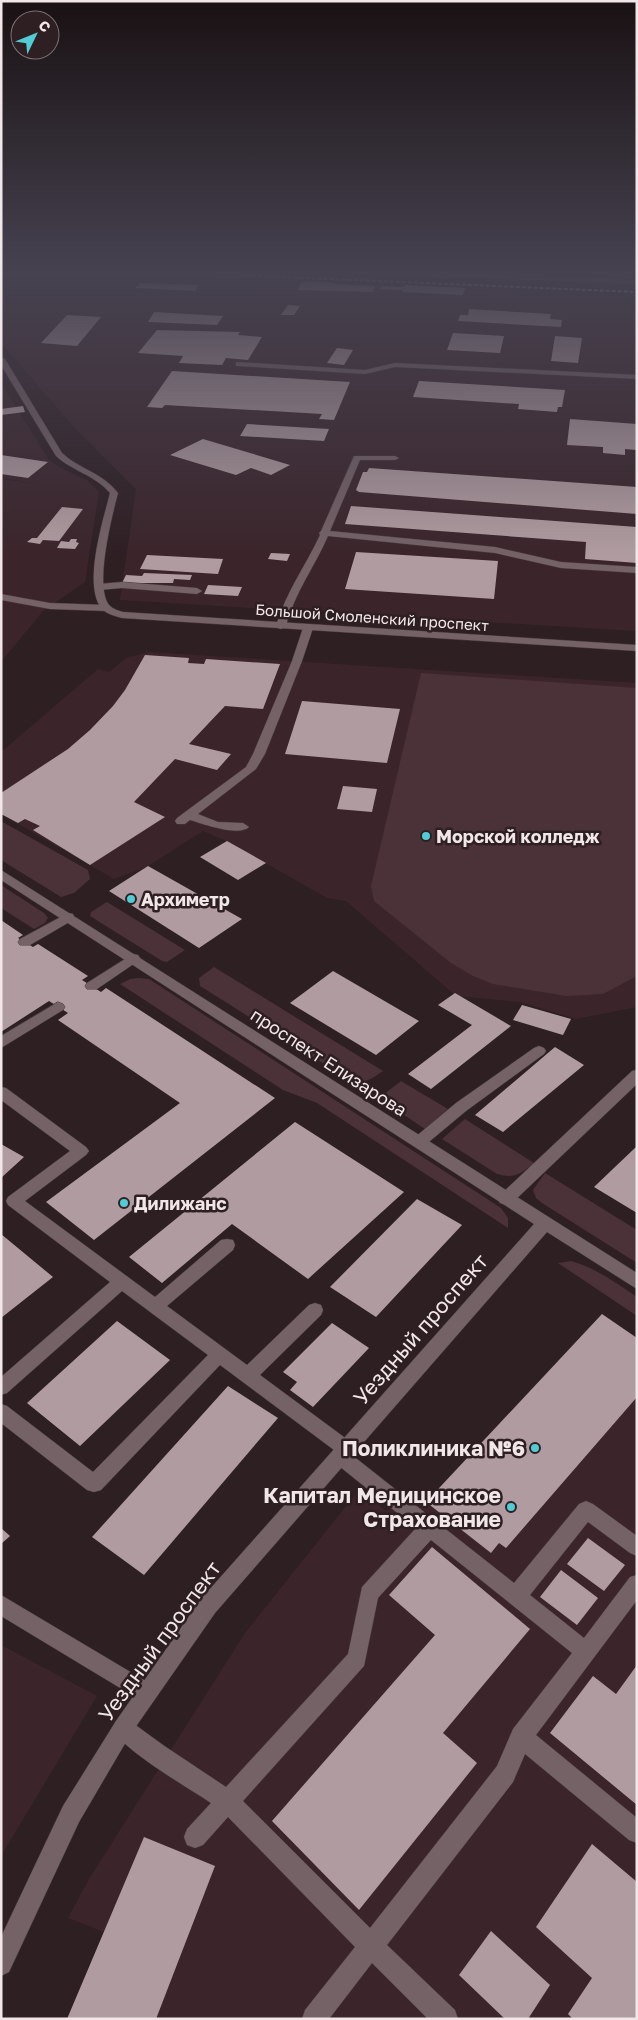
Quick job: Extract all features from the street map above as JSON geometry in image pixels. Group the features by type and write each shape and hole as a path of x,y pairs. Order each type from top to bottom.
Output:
{"street":[{"path":"6,367 59,454 67,463 97,476 107,483 114,493 102,546 99,587 101,598 106,608"},
{"path":"290,367 365,372 385,367"},
{"path":"445,367 637,376"},
{"path":"281,626 285,611 315,556 323,533 357,458 395,458"},
{"path":"323,533 495,550 561,565 637,570"},
{"path":"99,587 122,585 198,591"},
{"name":"Большой Смоленский проспект","path":"1,597 50,606 106,608 122,615 637,648"},
{"path":"244,827 216,825 185,818 250,768 259,754 297,661 308,628"},
{"name":"проспект Елизарова","path":"1,874 637,1282"},
{"path":"25,942 68,916"},
{"path":"92,986 133,958"},
{"path":"1,1043 58,1007"},
{"path":"419,1142 461,1107 540,1051"},
{"path":"506,1199 637,1075"},
{"path":"1,1092 81,1151 14,1201 248,1376 343,1452 430,1527 586,1652"},
{"name":"Уездный проспект","path":"1,1964 71,1814 123,1728 208,1606 545,1223"},
{"path":"155,1307 228,1245"},
{"path":"1,1388 121,1282"},
{"path":"248,1376 315,1310"},
{"path":"1,1412 94,1484 219,1355"},
{"path":"516,1596 586,1510 637,1547"},
{"path":"195,1837 357,1659 369,1594 430,1527"},
{"path":"314,2019 370,1945 506,1774 521,1737 637,1584"},
{"path":"1,1605 147,1693"},
{"path":"123,1728 228,1801 446,2019"},
{"path":"521,1737 637,1832"}],"shaded area":[{"path":"22,367 637,367 637,631 120,600 136,489 75,428"},
{"path":"1,383 49,460 59,467 87,480 99,492 85,582 43,611 1,662 1,479 42,484 1,478"},
{"name":"Морской колледж","path":"149,652 637,683 637,1007 576,1019 520,1002 456,996 346,901 327,898 227,841 203,831 148,866 114,879 1,814 1,752 98,669 109,672 126,658"},
{"path":"421,673 637,688 637,976 603,994 566,996 493,984 473,976 451,963 374,901 371,886"},
{"path":"1,821 88,870 90,879 74,893 61,897 1,860"},
{"path":"1,885 44,913 48,918 45,923 34,929 1,908"},
{"path":"107,902 185,950 167,962 162,961 90,916 91,912"},
{"path":"214,967 383,1071 364,1081 351,1081 200,986 199,978"},
{"path":"130,979 149,979 501,1208 508,1218 508,1228 317,1103 283,1090 120,984"},
{"path":"401,1081 448,1109 425,1129 379,1098"},
{"path":"465,1119 534,1163 513,1176 497,1174 442,1139"},
{"path":"545,1173 637,1230 637,1263 536,1198 533,1190"},
{"path":"571,1261 597,1272 637,1297 637,1316 558,1263"},
{"path":"637,1338 637,2019 67,2019 104,1932 68,1918 89,1879 245,1633 359,1490 386,1511 397,1501 426,1502"},
{"path":"1,1645 97,1696 1,1856"}],"building":[{"path":"172,371 350,382 334,420 319,419 322,414 165,405 162,408 147,407"},
{"path":"419,381 565,390 562,407 558,407 557,412 518,409 519,404 413,397"},
{"path":"23,406 25,412 1,415 1,409"},
{"path":"570,419 637,424 636,450 625,449 625,455 603,453 603,447 567,445"},
{"path":"247,424 329,429 324,441 240,436"},
{"path":"203,439 290,465 271,475 251,468 236,475 170,455"},
{"path":"1,455 48,462 28,478 1,474"},
{"path":"369,468 637,487 637,514 359,492 356,490 363,472 367,472"},
{"path":"351,506 637,527 637,563 585,559 586,542 345,524"},
{"path":"62,507 83,509 59,541 43,540 40,544 27,542 32,538 37,538"},
{"path":"71,539 77,539 76,542 79,543 75,549 57,548 61,541 69,542"},
{"path":"356,552 498,561 494,599 345,589"},
{"path":"271,553 290,554 287,561 268,559"},
{"path":"147,555 223,559 218,574 140,569"},
{"path":"144,573 192,575 190,580 174,579 173,583 122,583 126,575 142,576"},
{"path":"208,585 242,587 238,596 204,594"},
{"path":"145,655 189,658 188,663 204,664 206,659 280,664 263,709 225,706 189,744 231,754 217,770 175,759 134,802 165,817 90,865 33,830 40,826 25,819 18,823 1,814 1,793 68,749 90,730 113,706 125,690"},
{"path":"302,701 400,709 387,763 285,754"},
{"path":"343,786 377,789 372,812 337,809"},
{"path":"227,841 266,863 238,880 200,857"},
{"path":"148,866 242,919 199,948 109,891"},
{"path":"1,920 23,935 18,938 33,947 38,944 88,976 82,980 101,992 106,988 275,1098 94,1240 46,1202 180,1103 58,1020 68,1013 49,1001 1,1032"},
{"path":"333,971 419,1021 376,1055 290,1003"},
{"path":"455,993 511,1026 431,1089 408,1074 472,1025 438,1005"},
{"path":"522,1005 571,1019 563,1035 513,1020"},
{"path":"555,1047 584,1065 503,1132 475,1115"},
{"path":"295,1122 404,1192 308,1279 232,1224 162,1283 129,1257"},
{"path":"1,1144 24,1157 1,1178"},
{"path":"637,1146 637,1213 594,1187"},
{"path":"417,1199 462,1225 376,1317 330,1287"},
{"path":"1,1234 53,1277 1,1318"},
{"name":"Поликлиника №6","path":"602,1314 637,1338 637,1397 506,1548 499,1543 491,1553 426,1502"},
{"path":"117,1321 170,1360 80,1446 27,1403"},
{"path":"332,1323 369,1348 313,1407 290,1390 297,1382 283,1372"},
{"path":"228,1386 278,1418 144,1575 92,1537"},
{"path":"1,1528 10,1536 1,1544"},
{"path":"588,1538 625,1565 604,1591 567,1564"},
{"path":"432,1547 530,1629 443,1733 477,1763 359,1910 272,1821 435,1635 389,1595"},
{"path":"561,1570 598,1598 577,1625 540,1597"},
{"path":"637,1665 637,1805 550,1733 593,1676 616,1694"},
{"path":"144,1837 215,1866 156,2019 67,2019"},
{"path":"592,1844 637,1882 637,2019 573,2019 568,2014 592,1978 536,1927"},
{"path":"491,1931 550,1985 528,2019 505,2019 459,1975"}],"place":[{"name":"Морской колледж","path":"426,836"},
{"name":"Архиметр","path":"131,899"},
{"name":"Дилижанс","path":"124,1203"},
{"name":"Поликлиника №6","path":"535,1448"},
{"name":"Капитал Медицинское Страхование","path":"511,1507"}]}
